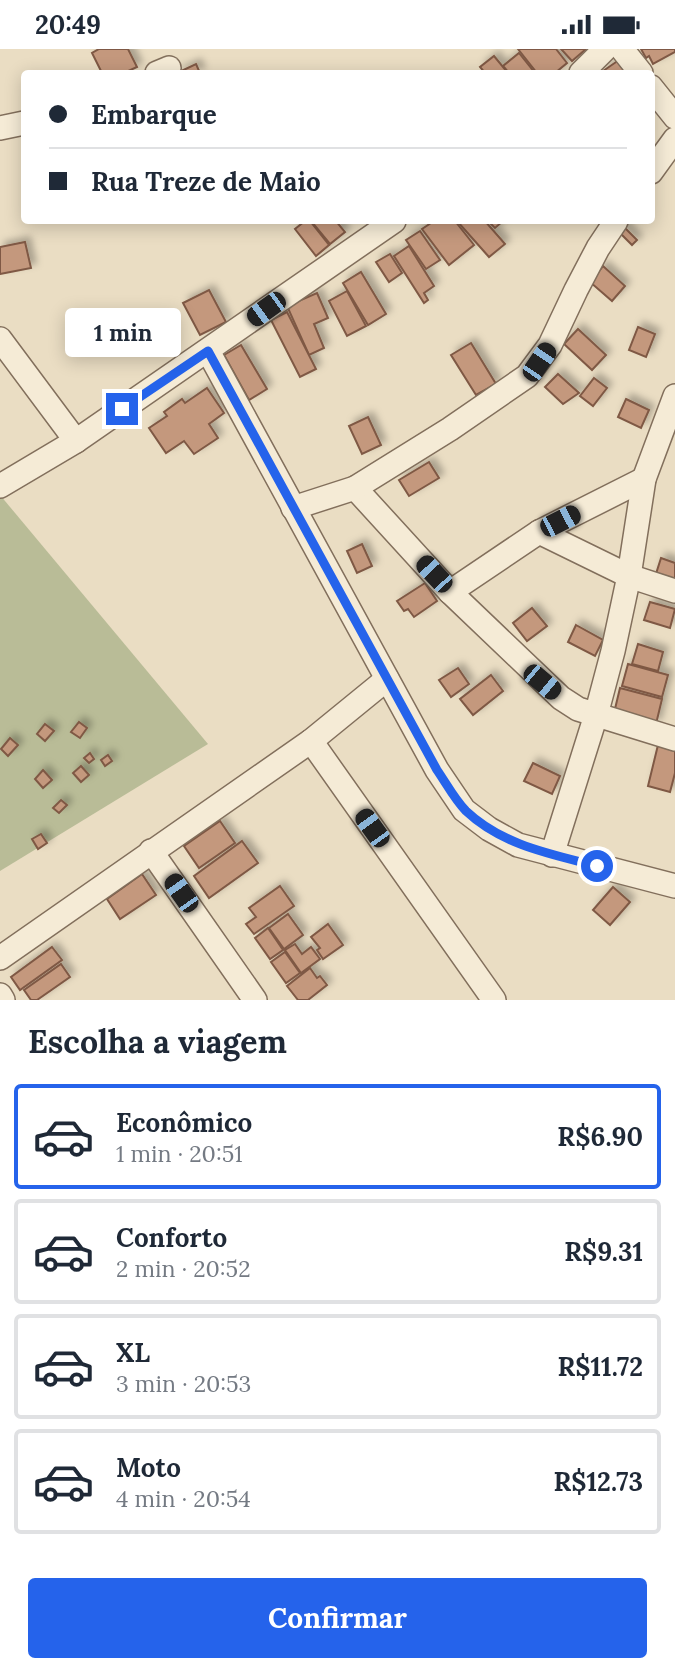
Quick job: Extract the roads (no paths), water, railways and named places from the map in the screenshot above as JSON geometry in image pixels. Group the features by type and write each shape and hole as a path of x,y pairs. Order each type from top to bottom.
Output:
{"street":[{"path":"584,70 606,49"},
{"path":"621,49 638,70"},
{"path":"655,92 675,117"},
{"path":"0,128 21,124"},
{"path":"655,166 675,139"},
{"path":"0,486 76,441 390,224"},
{"path":"293,508 355,488 450,429 527,376 550,345 598,248 614,224"},
{"path":"0,339 76,441"},
{"path":"208,351 437,770 464,810 489,829 518,845 675,886"},
{"path":"552,855 613,651 629,576 644,479 666,447 675,396"},
{"path":"450,591 539,532 644,479"},
{"path":"355,488 450,591 542,682 578,709 675,739"},
{"path":"539,532 629,576 675,591"},
{"path":"0,958 311,741 387,678"},
{"path":"311,741 494,1000"},
{"path":"151,851 255,1000"},
{"path":"0,995 3,1000"}]}
